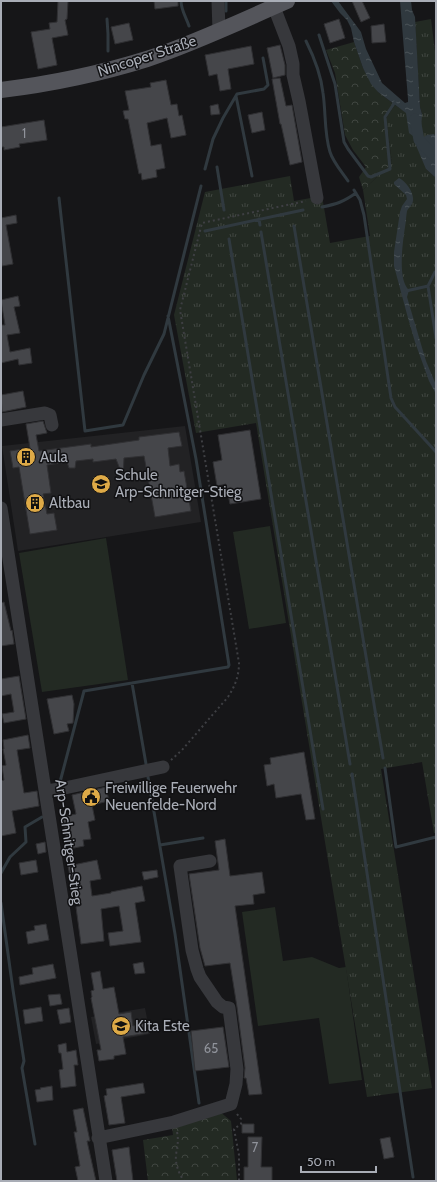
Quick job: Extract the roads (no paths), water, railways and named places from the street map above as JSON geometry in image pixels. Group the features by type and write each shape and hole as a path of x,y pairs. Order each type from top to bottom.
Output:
{"main road":[{"name":"Nincoper Straße","path":"1,90 37,85 114,68 160,54 219,31 273,5"}],"street":[{"path":"218,1 219,31"},
{"path":"273,5 289,46 293,64 293,75 317,198"},
{"path":"1,420 45,413 50,416 52,424"},
{"name":"Arp-Schnitger-Stieg","path":"1,508 46,791 98,1138 106,1181"},
{"path":"46,791 163,767"},
{"path":"98,1138 174,1122 231,1104 236,1084 237,1069 229,1008 223,1007 217,1002 200,977 197,969 192,950 180,866 210,861"}],"water":[{"path":"331,1 338,1 361,32 366,49 382,83 405,103 408,102 408,99 400,1 411,1 412,10 415,17 420,107 422,114 421,131 413,136 409,133 406,113 378,92 371,84 363,68 351,28 347,20"},
{"path":"434,134 436,136 436,178 426,169 415,143 427,135"},
{"path":"399,178 407,184 413,197 413,202 407,211 403,241 403,278 405,285 409,290 407,297 426,361 436,385 436,394 429,381 415,342 394,266 394,252 400,212 407,199 406,195 394,184 394,182"}],"waterway":[{"path":"181,1 189,26"},
{"path":"226,1 226,11"},
{"path":"107,19 108,51"},
{"path":"319,35 335,84 344,142 368,176 371,177 390,169 385,117 395,102"},
{"path":"306,41 321,80 327,138 331,156 348,181"},
{"path":"205,169 213,139 237,94 264,89 268,85 263,58"},
{"path":"236,96 252,176"},
{"path":"415,119 419,140 436,158"},
{"path":"217,167 224,210"},
{"path":"59,198 85,431 123,425 144,375 164,334 201,186"},
{"path":"354,190 360,200 364,215 391,398 395,407 436,452"},
{"path":"322,207 340,202 356,193"},
{"path":"205,231 303,210"},
{"path":"259,219 260,225"},
{"path":"294,226 383,758"},
{"path":"261,232 350,764"},
{"path":"229,239 323,809"},
{"path":"436,272 428,286 436,338"},
{"path":"406,291 428,286"},
{"path":"60,782 84,691 228,667 229,665 196,459 168,316"},
{"path":"132,683 146,764"},
{"path":"385,768 396,847 436,837"},
{"path":"352,774 413,1177"},
{"path":"148,777 175,934 199,1103"},
{"path":"1,873 10,857 26,842 25,827 42,817"},
{"path":"160,845 203,838"},
{"path":"1,903 24,1061 22,1068 35,1144"}],"place":[{"name":"Aula","path":"26,457"},
{"name":"Schule Arp-Schnitger-Stieg","path":"101,484"},
{"name":"Altbau","path":"35,503"},
{"name":"Freiwillige Feuerwehr Neuenfelde-Nord","path":"91,797"},
{"name":"Kita Este","path":"121,1026"}]}
